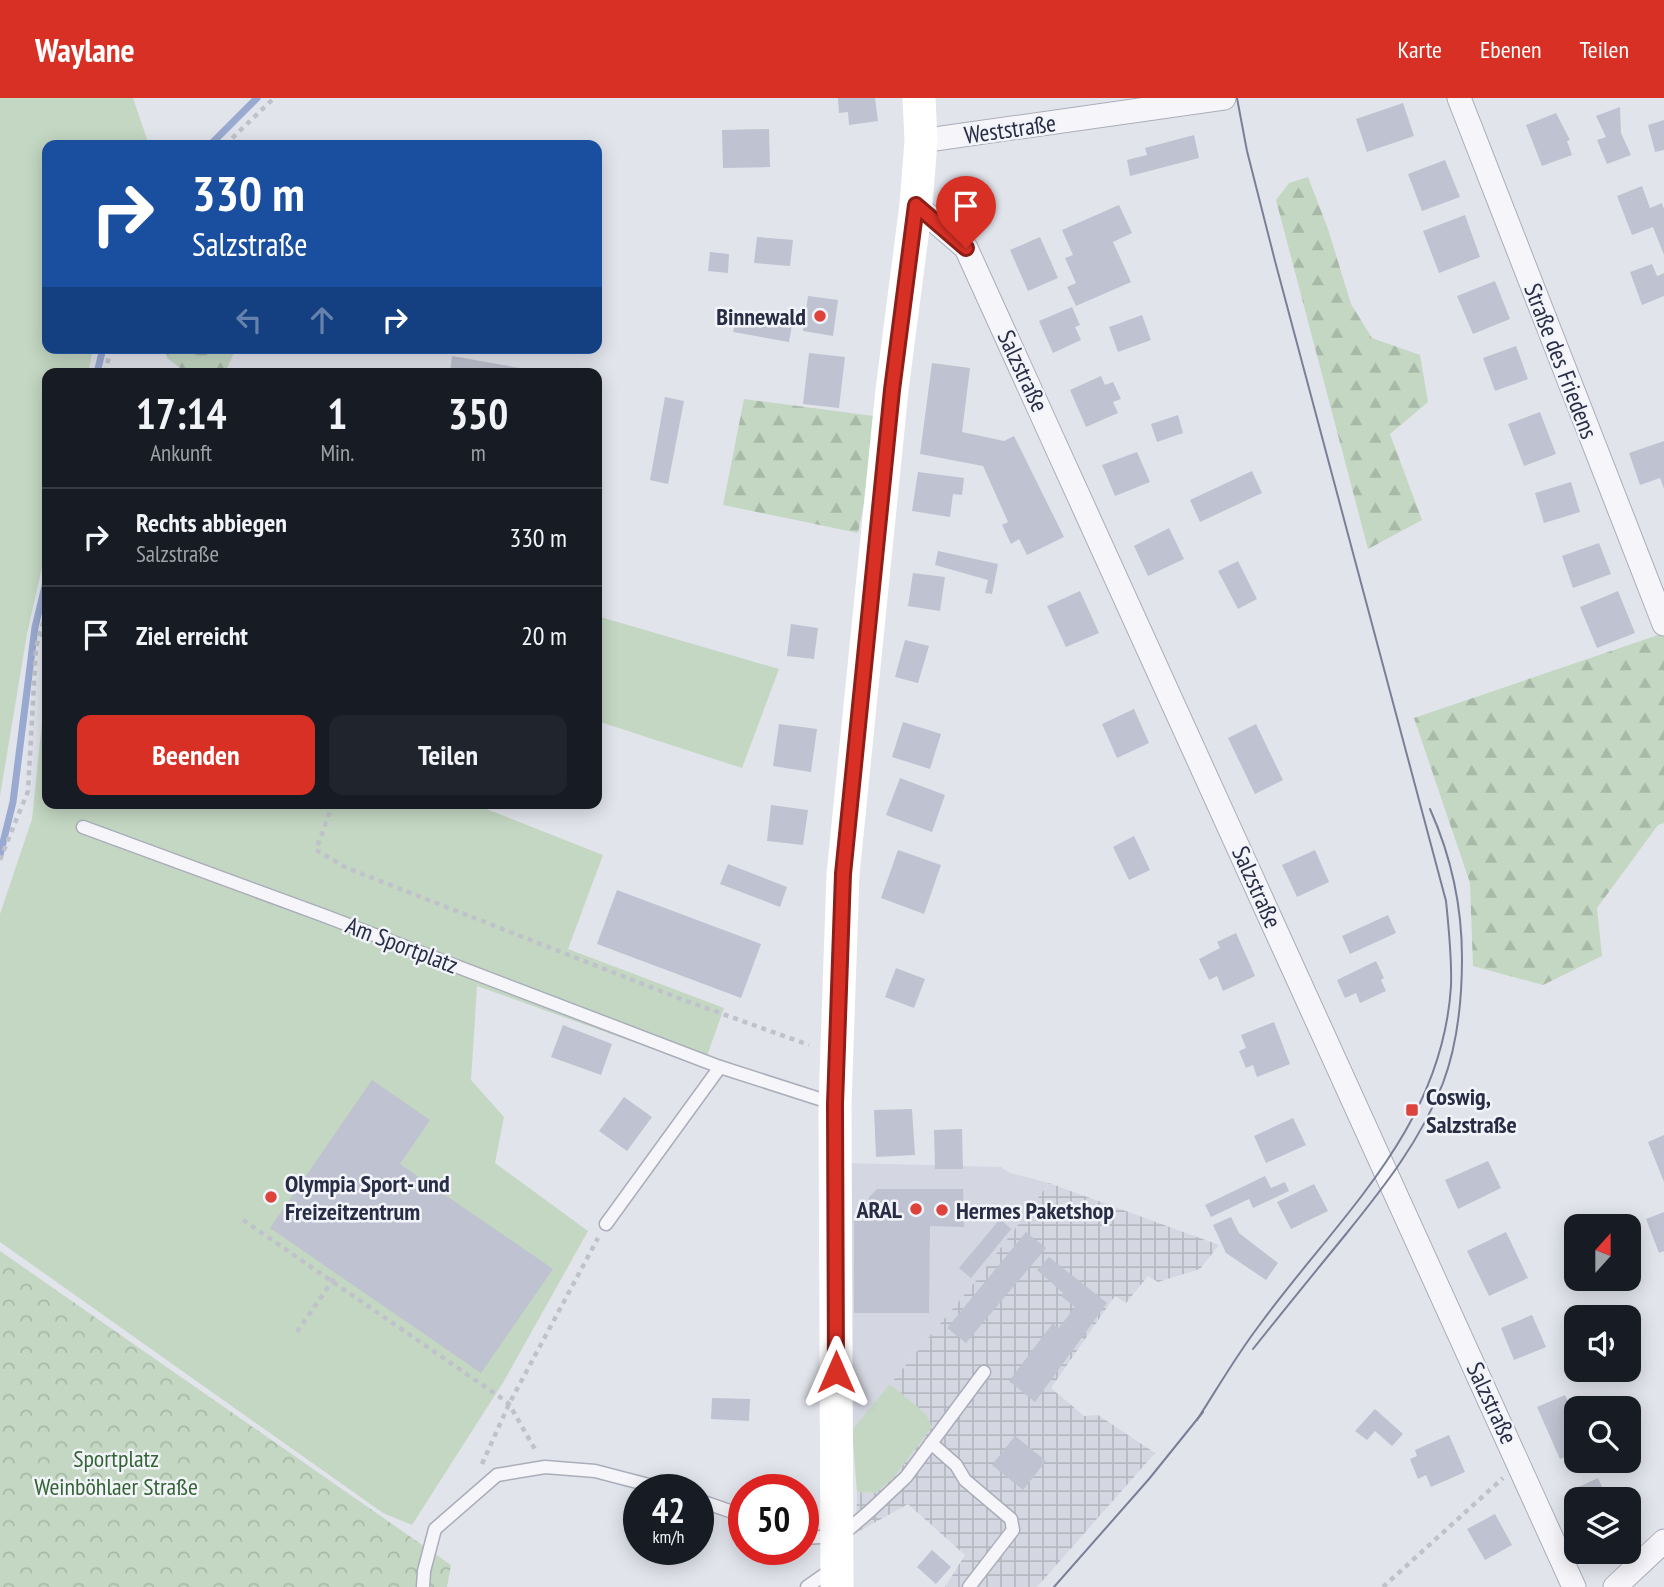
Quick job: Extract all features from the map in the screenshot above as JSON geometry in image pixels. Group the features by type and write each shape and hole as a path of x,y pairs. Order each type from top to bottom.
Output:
{"main road":[{"path":"837,1563 835,1104 843,874 892,390 916,205 921,141 919,98"}],"street":[{"name":"Weststraße","path":"921,141 1224,98"},
{"name":"Straße des Friedens","path":"1459,98 1664,624"},
{"name":"Salzstraße","path":"916,205 966,248 1574,1587"},
{"path":"1615,1587 1664,1541"}],"lane":[{"name":"Am Sportplatz","path":"83,827 720,1067 835,1104"},
{"path":"606,1224 720,1067"},
{"path":"807,1587 837,1563 864,1517 906,1477 984,1372"},
{"path":"931,1443 956,1465 965,1480 1011,1520 1013,1530 969,1587"},
{"path":"423,1587 424,1571 435,1529 497,1475 545,1467 595,1471 623,1478"},
{"path":"819,1550 837,1563"}],"path":[{"path":"230,140 274,98"},
{"path":"0,860 28,791 36,647 42,627"},
{"path":"331,809 316,850 346,868 681,999 836,1054"},
{"path":"243,1220 509,1405 545,1467"},
{"path":"482,1465 509,1405 606,1224"},
{"path":"297,1332 337,1274"},
{"path":"1383,1587 1519,1464"}],"shaded area":[{"path":"849,1163 1001,1167 1010,1173 1049,1183 979,1277 852,1430"},
{"path":"1049,1183 1219,1245 1200,1269 1158,1282 1148,1276 1126,1303 1115,1296 1051,1388 1084,1416 1098,1415 1155,1453 1037,1587 945,1587 965,1555 908,1504 856,1533 857,1492 876,1493 893,1478 932,1427 926,1414 890,1384 979,1277"}],"green space":[{"path":"0,98 133,98 147,140 42,140 42,354 92,354 89,368 42,368 42,567 27,634 0,796"},
{"path":"1308,177 1328,229 1351,304 1372,338 1420,355 1428,402 1390,434 1422,520 1368,549 1276,200 1289,183"},
{"path":"167,354 233,354 227,368 180,368 167,358"},
{"path":"744,399 881,417 858,533 723,505"},
{"path":"602,617 779,669 742,768 602,723"},
{"path":"1664,633 1664,823 1658,825 1597,908 1602,956 1543,985 1473,966 1470,883 1414,718"},
{"name":"Olympia Sport- und Freizeitzentrum","path":"42,722 42,809 486,809 603,855 568,949 724,1008 703,1067 477,986 471,1080 504,1117 495,1163 588,1231 504,1381 412,1525 383,1513 0,1242 0,914 32,819"},
{"name":"Sportplatz Weinböhlaer Straße","path":"0,1251 451,1565 447,1587 0,1587"},
{"path":"890,1384 926,1414 932,1427 893,1478 876,1493 857,1492 852,1430"}],"building":[{"path":"838,98 875,98 878,121 849,125 848,112 839,113"},
{"path":"1403,103 1414,136 1367,152 1356,119"},
{"path":"1620,107 1621,133 1631,155 1607,164 1597,140 1606,137 1596,116"},
{"path":"1556,113 1570,140 1567,141 1572,155 1542,166 1526,125"},
{"path":"1664,120 1664,150 1655,152 1648,125"},
{"path":"769,129 770,167 723,168 722,130"},
{"path":"1194,135 1199,158 1130,176 1127,160 1147,155 1145,148"},
{"path":"1445,160 1460,197 1422,211 1408,174"},
{"path":"1642,186 1650,208 1662,203 1664,209 1664,255 1653,227 1632,235 1617,196"},
{"path":"1119,205 1132,233 1113,242 1131,282 1076,306 1067,287 1076,283 1065,258 1073,255 1062,230"},
{"path":"1465,215 1480,257 1439,273 1423,231"},
{"path":"757,237 793,240 790,266 754,263"},
{"path":"1040,237 1058,278 1028,291 1010,250"},
{"path":"710,252 729,254 728,273 708,271"},
{"path":"1652,264 1657,276 1664,273 1664,296 1642,305 1630,272"},
{"path":"1495,281 1510,319 1473,334 1457,296"},
{"name":"Binnewald","path":"808,296 838,300 833,336 803,331"},
{"path":"1072,307 1080,325 1075,327 1081,340 1053,353 1039,321"},
{"path":"737,315 792,325 789,342 733,332"},
{"path":"1142,315 1151,340 1118,352 1109,327"},
{"path":"1516,346 1528,379 1495,391 1483,358"},
{"path":"809,353 845,357 839,408 803,404"},
{"path":"452,356 520,368 451,368"},
{"path":"932,363 970,368 962,432 1004,441 1014,436 1064,537 1027,555 1019,539 1011,544 1002,525 1008,522 983,466 920,454"},
{"path":"1101,376 1105,385 1113,382 1121,399 1113,402 1118,413 1086,427 1070,390"},
{"path":"665,397 684,401 668,484 650,480"},
{"path":"1540,412 1556,454 1524,466 1508,424"},
{"path":"1178,415 1183,433 1157,442 1151,424"},
{"path":"1664,441 1664,489 1660,478 1640,485 1629,453"},
{"path":"1137,452 1150,482 1115,496 1102,465"},
{"path":"1252,471 1262,493 1200,522 1190,500"},
{"path":"918,472 964,478 962,495 953,494 950,517 912,511"},
{"path":"1571,482 1580,512 1544,523 1535,493"},
{"path":"1169,528 1184,559 1148,576 1134,546"},
{"path":"1599,543 1611,574 1573,588 1562,556"},
{"path":"938,551 998,564 992,594 985,593 988,580 935,565"},
{"path":"1238,561 1257,599 1238,609 1218,571"},
{"path":"913,573 945,577 940,611 908,606"},
{"path":"1080,591 1099,633 1066,647 1047,606"},
{"path":"1618,591 1635,633 1597,648 1580,607"},
{"path":"791,624 818,628 814,659 787,656"},
{"path":"905,640 929,646 918,683 895,677"},
{"path":"1134,709 1149,743 1117,758 1102,724"},
{"path":"903,722 941,734 930,769 892,757"},
{"path":"779,724 817,729 811,772 773,766"},
{"path":"1256,724 1283,780 1255,794 1228,738"},
{"path":"900,778 945,795 932,832 886,815"},
{"path":"771,805 808,810 803,845 767,841"},
{"path":"1134,836 1150,870 1129,880 1113,847"},
{"path":"898,850 941,865 924,914 881,898"},
{"path":"1315,850 1329,882 1297,897 1282,865"},
{"path":"728,864 787,887 780,907 720,884"},
{"path":"617,890 761,944 741,998 597,944"},
{"path":"1388,915 1396,933 1350,954 1342,936"},
{"path":"1236,933 1255,976 1223,991 1217,976 1209,980 1199,959 1220,948 1217,942"},
{"path":"1376,961 1384,978 1381,980 1386,991 1360,1003 1356,993 1345,998 1337,980"},
{"path":"896,968 925,979 914,1008 885,997"},
{"path":"1274,1022 1290,1064 1257,1077 1253,1065 1246,1068 1239,1051 1246,1048 1241,1035"},
{"path":"563,1025 612,1044 601,1075 551,1057"},
{"name":"Olympia Sport- und Freizeitzentrum","path":"372,1080 430,1120 400,1164 553,1269 481,1373 270,1228"},
{"path":"624,1097 652,1117 627,1151 599,1131"},
{"path":"912,1109 915,1155 876,1157 874,1110"},
{"path":"1293,1118 1306,1145 1266,1163 1254,1136"},
{"path":"962,1129 963,1169 935,1169 934,1130"},
{"path":"1664,1135 1664,1182 1648,1142"},
{"path":"1488,1161 1501,1188 1458,1209 1445,1180"},
{"path":"1265,1176 1271,1188 1285,1182 1289,1191 1253,1208 1249,1199 1211,1217 1205,1205"},
{"path":"1314,1184 1328,1211 1291,1229 1277,1202"},
{"path":"877,1189 963,1189 964,1227 930,1226 929,1313 854,1313 854,1221 869,1221 869,1197"},
{"path":"1664,1212 1664,1251 1659,1253 1646,1219"},
{"path":"1231,1217 1239,1233 1278,1263 1266,1280 1226,1253 1213,1225"},
{"path":"1000,1219 1011,1229 971,1278 959,1268"},
{"path":"1026,1232 1046,1248 966,1343 947,1328"},
{"path":"1506,1232 1528,1278 1489,1296 1467,1251"},
{"path":"1049,1257 1107,1303 1035,1402 1009,1381 1053,1323 1058,1329 1075,1307 1037,1270"},
{"path":"1532,1315 1546,1347 1514,1360 1501,1328"},
{"path":"1565,1395 1564,1457 1560,1459 1537,1407"},
{"path":"712,1398 750,1399 749,1421 711,1419"},
{"path":"1375,1409 1403,1434 1392,1446 1375,1431 1367,1440 1355,1431"},
{"path":"1449,1435 1465,1472 1431,1487 1426,1475 1418,1479 1410,1459 1417,1456 1415,1450"},
{"path":"1015,1436 1046,1461 1023,1490 992,1465"},
{"path":"1598,1478 1602,1487 1578,1487"},
{"path":"1495,1514 1512,1545 1485,1560 1467,1529"},
{"path":"932,1550 951,1567 936,1584 917,1567"}],"waterway":[{"path":"215,140 257,98"},
{"path":"98,368 102,354"},
{"path":"0,855 13,802 35,627 42,598"}],"tram line":[{"path":"1197,1420 1250,1338 1381,1170 1407,1128 1428,1085 1443,1038 1451,986 1446,901 1275,261 1247,151 1237,98"},
{"path":"1253,1349 1388,1181 1424,1124 1448,1068 1460,1005 1460,920 1454,882 1430,809"},
{"path":"1054,1587 1149,1479 1203,1412"}],"place":[{"name":"Binnewald","path":"820,316"},
{"name":"Coswig, Salzstraße","path":"1412,1110"},
{"name":"Olympia Sport- und Freizeitzentrum","path":"271,1197"},
{"name":"ARAL","path":"916,1209"},
{"name":"Hermes Paketshop","path":"942,1210"}],"route":[{"path":"836,1372 835,1104 843,874 892,390 916,205 966,248"}]}
